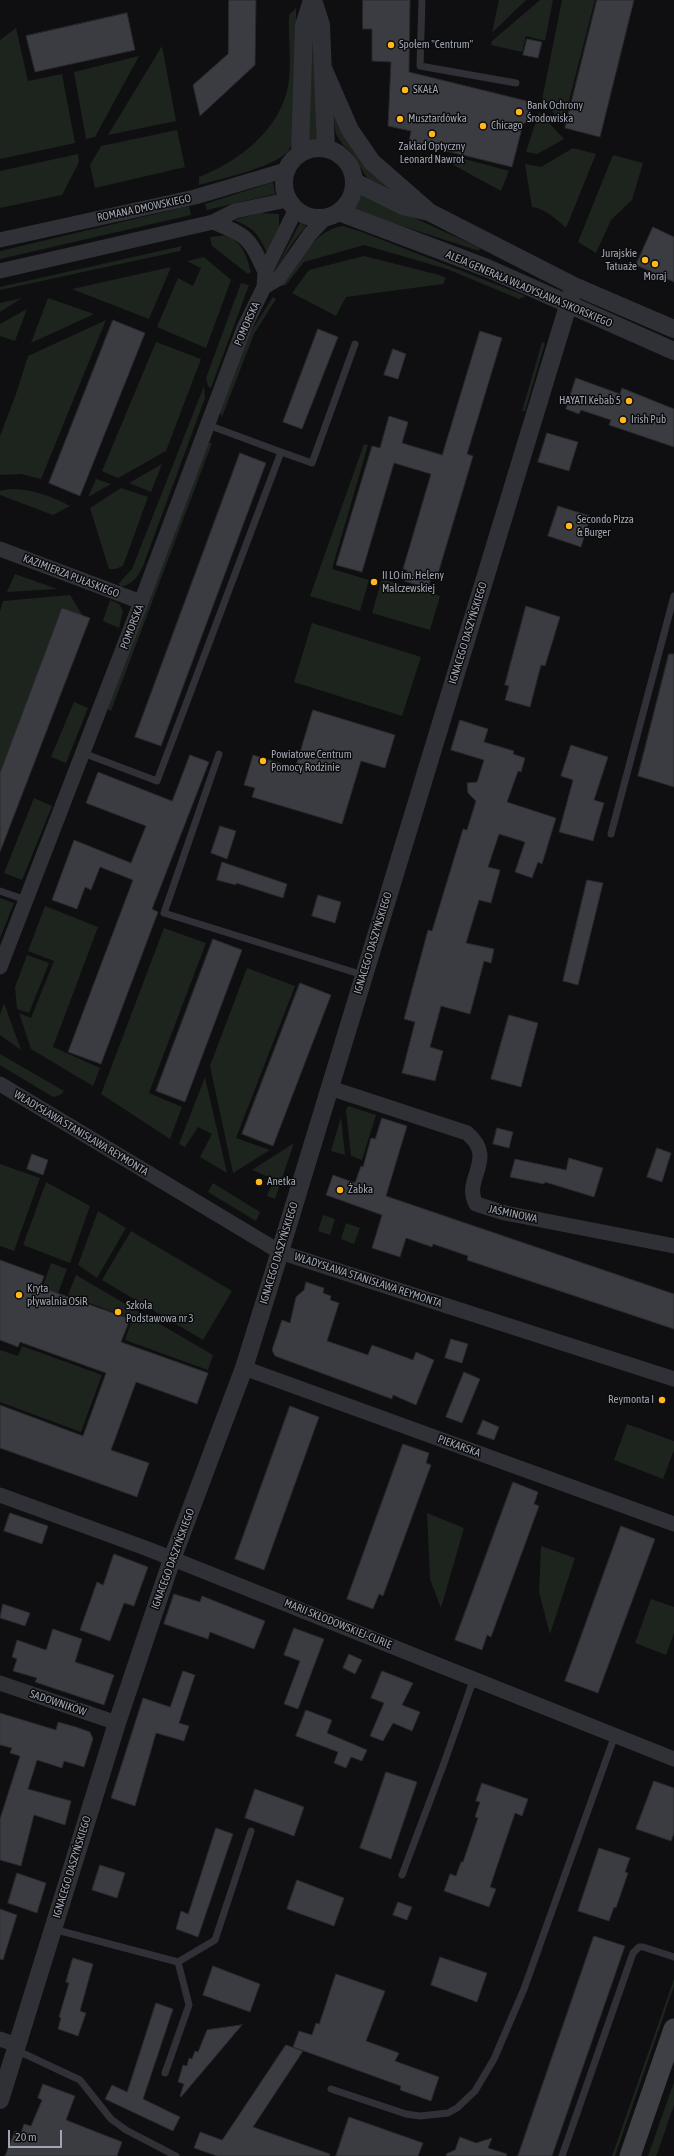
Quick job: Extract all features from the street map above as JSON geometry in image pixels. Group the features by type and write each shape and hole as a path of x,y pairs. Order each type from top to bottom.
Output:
{"main road":[{"path":"630,2156 674,2029"}],"street":[{"path":"312,0 320,25 326,148"},
{"path":"312,0 304,26 300,152 286,170 284,185 291,205 305,217 332,215"},
{"path":"323,68 350,130 372,162 430,212"},
{"path":"264,287 279,278 310,234 332,215 347,205 352,196 355,182 347,160 338,152 326,148 314,148 300,152"},
{"name":"ROMANA DMOWSKIEGO","path":"0,240 195,197 286,170"},
{"name":"ALEJA GENERAŁA WŁADYSŁAWA SIKORSKIEGO","path":"355,182 403,206 430,212 574,286 674,329"},
{"path":"0,271 213,222 235,211 291,205"},
{"name":"POMORSKA","path":"0,967 141,602 244,328 264,287 265,272 291,205"},
{"name":"ALEJA GENERAŁA WŁADYSŁAWA SIKORSKIEGO","path":"332,215 487,268 674,351"},
{"path":"213,222 242,234 252,245 265,272"},
{"name":"IGNACEGO DASZYŃSKIEGO","path":"0,2100 117,1723 172,1559 244,1368 574,286"},
{"name":"KAZIMIERZA PUŁASKIEGO","path":"0,549 141,602"},
{"name":"WŁADYSŁAWA STANISŁAWA REYMONTA","path":"0,1084 280,1252 674,1379"},
{"name":"JAŚMINOWA","path":"330,1088 468,1133 479,1145 481,1154 472,1192 476,1204 505,1213 674,1246"},
{"name":"PIEKARSKA","path":"244,1368 674,1524"},
{"name":"MARII SKŁODOWSKIEJ-CURIE","path":"0,1495 172,1559 474,1677 674,1759"},
{"name":"SADOWNIKÓW","path":"0,1683 117,1723"},
{"path":"0,2039 17,2047"}],"lane":[{"path":"422,0 420,66 516,84"},
{"path":"208,425 312,462 355,344"},
{"path":"83,753 157,781 281,452"},
{"path":"611,834 674,596"},
{"path":"219,754 164,913 364,975"},
{"path":"0,891 26,900"},
{"path":"402,1875 443,1766 474,1677"},
{"path":"331,2089 406,2114 420,2116 448,2113 457,2108 475,2091 494,2059 524,1989 615,1735"},
{"path":"53,1929 178,1962 215,1940 251,1831"},
{"path":"562,2156 633,1953 639,1947 643,1947 674,1957"},
{"path":"165,2073 189,2005 178,1962"},
{"path":"17,2047 80,2080 111,2119 126,2130 176,2156"}],"shaded area":[{"path":"499,0 526,0 492,33"},
{"path":"540,0 553,0 545,41 526,36 522,52 491,45 492,41"},
{"path":"562,0 595,0 563,124 542,100"},
{"path":"296,8 296,104 293,140 289,150 283,156 261,167 199,185 199,177 214,171 242,153 267,130 276,117 288,86 290,69 289,15"},
{"path":"311,11 320,139 308,141"},
{"path":"16,28 28,81 62,74 75,143 0,159 0,40"},
{"path":"162,46 176,121 108,135"},
{"path":"139,56 95,137 86,139 74,72"},
{"path":"331,105 409,198 371,182 365,175 351,152 343,145 336,134"},
{"path":"539,112 564,139 537,154 526,152"},
{"path":"177,130 185,167 95,188 90,165 101,146"},
{"path":"573,148 596,154 566,228 546,212 532,207 525,164 541,167"},
{"path":"78,154 79,162 62,195 0,208 0,171"},
{"path":"450,155 509,171 501,191 448,162"},
{"path":"613,155 643,163 632,200 611,220 596,253 578,242"},
{"path":"273,182 275,194 207,210 205,204"},
{"path":"362,194 480,248 479,251 353,210"},
{"path":"189,206 191,215 0,259 0,251"},
{"path":"260,213 279,214 279,227 268,254 252,229 234,220"},
{"path":"300,223 306,226 294,241 272,275"},
{"path":"343,226 526,296 519,299 447,269 364,245 304,262 286,285 281,286 300,258 315,241 323,234"},
{"path":"228,235 238,243 244,251 251,272 248,274 212,246 210,237"},
{"path":"182,246 180,251 0,290 0,287"},
{"path":"364,256 446,278 443,284 346,297 336,316 292,293 309,270"},
{"path":"204,257 231,280 206,348 157,327 178,278 193,286 201,268 187,261"},
{"path":"171,267 149,319 72,289"},
{"path":"241,283 249,285 211,388 208,386 206,378"},
{"path":"273,297 276,299 254,334 222,417 220,412 249,334"},
{"path":"22,298 0,312 0,303"},
{"path":"48,298 94,314 31,343"},
{"path":"27,309 15,341 0,336 0,324"},
{"path":"106,320 41,479 21,474 0,475 0,436 16,394 28,356"},
{"path":"156,342 201,359 166,451 118,478 102,471"},
{"path":"542,342 545,343 525,411 522,411"},
{"path":"204,386 205,398 143,566 134,580 120,587 119,583 132,569"},
{"path":"207,443 212,443 111,711 106,709"},
{"path":"364,444 368,445 332,569 369,580 360,611 310,596"},
{"path":"162,464 151,492 129,483"},
{"path":"96,479 111,484 88,497"},
{"path":"121,488 148,497 123,566 115,569 109,569 90,508"},
{"path":"9,489 40,493 70,506 53,515 0,495 0,491"},
{"path":"15,574 57,589 7,592"},
{"path":"382,579 440,596 430,630 372,613"},
{"path":"70,595 83,616 62,608 0,773 0,611 3,601"},
{"path":"110,600 119,604 123,611 119,628 103,621"},
{"path":"312,623 421,657 402,716 294,682"},
{"path":"74,702 88,708 66,763 51,757"},
{"path":"34,798 52,806 22,880 4,873"},
{"path":"0,898 14,903 0,938"},
{"path":"45,906 98,927 53,1047 100,1068 93,1086 31,1049 19,1013 31,1018 54,961 28,951"},
{"path":"164,928 206,943 149,1093 182,1107 170,1139 101,1094"},
{"path":"27,955 49,963 29,1013 17,1009 15,987"},
{"path":"247,968 295,986 236,1138 270,1150 233,1173 210,1066"},
{"path":"4,1003 21,1050 0,1035 0,1015"},
{"path":"0,1054 64,1091 60,1095 53,1097 0,1065"},
{"path":"205,1077 227,1173 200,1157 212,1134 198,1127 185,1147 179,1144"},
{"path":"348,1106 376,1115 362,1160 351,1156 346,1110"},
{"path":"341,1117 345,1155 331,1151"},
{"path":"294,1143 275,1199 267,1196 274,1179 252,1170"},
{"path":"0,1164 40,1178 14,1251 0,1246"},
{"path":"46,1182 90,1206 70,1263 23,1245"},
{"path":"213,1183 260,1212 256,1221 208,1192"},
{"path":"98,1211 126,1228 97,1278 78,1265"},
{"path":"323,1215 335,1219 330,1235 318,1231"},
{"path":"346,1223 360,1228 354,1244 341,1239"},
{"path":"131,1231 232,1291 203,1340 102,1280"},
{"path":"51,1263 67,1269 49,1318 34,1312"},
{"path":"76,1275 213,1355 208,1370 125,1340 132,1319 68,1295"},
{"path":"22,1346 102,1375 81,1432 0,1402 0,1350 18,1356"},
{"path":"627,1424 674,1441 674,1450 663,1479 614,1460"},
{"path":"427,1513 464,1528 441,1608 430,1579"},
{"path":"541,1546 575,1558 550,1634 539,1592"},
{"path":"651,1599 674,1607 674,1633 666,1655 635,1643"},
{"path":"674,1979 674,1986 615,2156 612,2156"},
{"path":"674,2082 674,2105 657,2154 656,2156 648,2156"}],"building":[{"path":"229,0 256,0 255,65 200,116 193,85 228,54"},
{"path":"363,0 410,0 409,72 527,101 531,108 528,121 523,124 512,167 409,142 411,131 388,126 391,62 372,61 372,29 363,29"},
{"path":"597,0 634,0 600,137 565,128"},
{"path":"127,13 135,50 35,72 26,36"},
{"path":"527,39 542,42 538,58 523,55"},
{"path":"653,227 674,237 674,282 636,265"},
{"path":"113,320 145,333 80,496 49,483"},
{"path":"318,329 338,337 302,429 283,422"},
{"path":"480,331 502,338 467,454 473,456 437,577 432,575 428,588 404,581 407,570 403,569 431,474 394,463 362,572 336,565 372,446 380,448 389,416 408,422 402,443 442,455"},
{"path":"393,349 406,354 398,379 384,375"},
{"path":"576,378 620,394 622,388 674,409 674,447 609,425 611,420 581,410 579,414 566,409"},
{"path":"547,433 578,442 569,471 538,462"},
{"path":"240,453 266,463 161,746 135,737"},
{"name":"Secondo Pizza & Burger","path":"558,506 590,516 581,547 548,536"},
{"path":"526,606 560,617 545,666 541,665 530,707 505,700 509,686 505,685"},
{"path":"62,608 90,618 0,852 0,773"},
{"path":"669,654 674,654 674,787 638,776"},
{"name":"Powiatowe Centrum Pomocy Rodzinie","path":"313,710 395,735 385,768 361,761 342,824 252,797 255,788 244,785 253,755 295,768"},
{"path":"460,720 488,729 484,742 514,751 513,754 525,758 521,772 518,771 507,802 556,818 542,864 538,862 532,878 515,872 525,842 499,834 488,867 500,870 491,903 479,900 466,943 494,949 491,963 484,961 470,1014 441,1006 430,1047 443,1051 435,1081 402,1073 415,1022 404,1019 428,930 432,931 463,829 467,830 476,801 468,793 467,783 477,782 484,760 451,750"},
{"path":"571,745 608,757 594,800 604,803 593,841 559,832 573,780 561,776"},
{"path":"190,755 209,762 152,909 158,912 101,1064 68,1052 133,880 100,867 91,890 85,887 77,909 52,900 74,840 131,863 146,826 86,803 98,772 172,801"},
{"path":"220,826 236,831 227,859 211,853"},
{"path":"222,862 287,884 283,898 236,883 236,885 217,880"},
{"path":"587,880 603,883 578,985 563,981"},
{"path":"318,895 341,902 335,923 312,916"},
{"path":"213,939 242,950 185,1102 156,1091"},
{"path":"300,983 331,995 273,1146 242,1134"},
{"path":"509,1015 538,1023 521,1087 491,1079"},
{"path":"382,1118 407,1126 386,1196 674,1294 674,1329 467,1260 468,1256 433,1244 432,1247 406,1238 400,1257 372,1248 382,1215 326,1195 333,1175 355,1183 361,1166 363,1167 371,1138 375,1139"},
{"path":"497,1128 513,1132 509,1148 493,1144"},
{"path":"657,1148 671,1153 662,1182 647,1177"},
{"path":"32,1154 48,1160 43,1175 27,1169"},
{"path":"569,1158 603,1168 594,1197 545,1182 544,1184 510,1177 515,1159 566,1170"},
{"path":"0,1260 44,1276 40,1287 130,1319 121,1342 208,1373 197,1404 136,1382 111,1450 149,1463 137,1497 0,1448 0,1405 83,1436 106,1373 20,1342 18,1347 0,1340"},
{"path":"306,1282 324,1288 323,1293 331,1296 330,1300 339,1303 327,1341 368,1355 372,1345 413,1360 416,1352 434,1360 416,1405 393,1395 392,1399 275,1356 272,1350 282,1320 290,1323 296,1297 304,1290"},
{"path":"451,1339 468,1344 462,1363 445,1358"},
{"path":"464,1372 480,1379 462,1423 446,1417"},
{"path":"290,1406 319,1417 264,1570 235,1559"},
{"path":"483,1420 499,1427 494,1440 477,1434"},
{"path":"403,1444 429,1453 426,1463 431,1465 383,1596 379,1594 373,1609 347,1599"},
{"path":"513,1482 538,1492 534,1504 539,1506 491,1637 487,1635 482,1650 455,1640"},
{"path":"10,1513 48,1526 42,1544 4,1531"},
{"path":"621,1526 655,1539 598,1693 565,1681"},
{"path":"114,1554 148,1567 134,1606 124,1603 110,1641 80,1630 97,1582 103,1585"},
{"path":"174,1594 200,1602 202,1596 265,1621 254,1649 210,1632 208,1639 164,1624"},
{"path":"3,1604 30,1613 25,1626 0,1618"},
{"path":"294,1628 324,1639 298,1709 284,1704 300,1661 284,1655"},
{"path":"53,1629 82,1639 75,1662 114,1675 104,1705 35,1682 37,1678 13,1671 17,1659 12,1657 17,1640 46,1650"},
{"path":"349,1654 362,1660 355,1674 343,1668"},
{"path":"183,1671 195,1675 179,1723 189,1726 184,1741 156,1733 135,1806 111,1798 143,1698 170,1707"},
{"path":"382,1671 413,1683 402,1705 420,1712 412,1731 393,1723 383,1741 370,1736 384,1703 371,1698"},
{"path":"306,1710 332,1720 327,1733 367,1750 362,1761 351,1757 346,1768 334,1763 338,1752 296,1736"},
{"path":"0,1713 56,1730 58,1722 76,1727 90,1732 93,1739 84,1767 64,1761 62,1768 37,1760 28,1789 71,1801 65,1825 34,1815 21,1866 0,1860 0,1819 20,1756 10,1753 12,1748 0,1745"},
{"path":"386,1772 417,1782 391,1859 360,1848"},
{"path":"654,1781 674,1788 674,1833 671,1841 636,1829"},
{"path":"482,1783 528,1799 522,1816 515,1813 490,1887 496,1889 489,1907 444,1891 450,1874 456,1876 461,1862 463,1862 478,1818 475,1817 480,1802 476,1801"},
{"path":"255,1789 304,1807 294,1836 245,1818"},
{"path":"216,1828 233,1834 198,1937 176,1929 181,1911 188,1914"},
{"path":"599,1848 630,1858 625,1872 628,1873 616,1908 614,1907 609,1921 578,1911"},
{"path":"100,1865 125,1873 117,1898 92,1890"},
{"path":"17,1873 46,1883 37,1913 8,1903"},
{"path":"297,1880 344,1898 334,1926 287,1909"},
{"path":"398,1902 412,1907 407,1920 393,1915"},
{"path":"0,1909 17,1915 3,1960 0,1959"},
{"path":"594,1936 625,1946 552,2156 518,2156"},
{"path":"440,1957 487,1973 477,2002 431,1985"},
{"path":"73,1958 93,1964 80,2011 86,2013 78,2036 58,2029 61,2018 59,2017 69,1983 66,1982"},
{"path":"213,1966 260,1984 250,2012 203,1995"},
{"path":"336,1974 385,1991 366,2041 399,2053 395,2061 439,2077 431,2101 400,2090 401,2086 293,2047 299,2031 312,2035 316,2023 319,2024"},
{"path":"156,2003 173,2009 143,2099 180,2117 173,2131 105,2099 112,2085 127,2092"},
{"path":"242,2025 181,2097 184,2084 178,2082 183,2065 187,2066 189,2058 192,2059 195,2051 198,2052 207,2030"},
{"path":"286,2045 303,2051 253,2127 330,2154 329,2156 217,2156 194,2148 200,2132 222,2140"},
{"path":"43,2084 75,2096 66,2120 122,2142 117,2156 5,2156 15,2131 21,2133 24,2124 31,2126 42,2100 38,2098"},
{"path":"349,2117 423,2143 418,2156 336,2156"},
{"path":"460,2137 476,2143 492,2138 488,2148 507,2154 506,2156 447,2156 446,2154 455,2150"}],"place":[{"name":"Społem \"Centrum\"","path":"391,45"},
{"name":"SKAŁA","path":"405,90"},
{"name":"Bank Ochrony Środowiska","path":"519,112"},
{"name":"Musztardówka","path":"400,119"},
{"name":"Chicago","path":"483,126"},
{"name":"Zakład Optyczny Leonard Nawrot","path":"432,134"},
{"name":"Jurajskie Tatuaże","path":"645,260"},
{"name":"Moraj","path":"655,264"},
{"name":"HAYATI Kebab 5","path":"629,401"},
{"name":"Irish Pub","path":"623,420"},
{"name":"Secondo Pizza & Burger","path":"569,526"},
{"name":"II LO im. Heleny Malczewskiej","path":"374,582"},
{"name":"Powiatowe Centrum Pomocy Rodzinie","path":"263,761"},
{"name":"Anetka","path":"259,1182"},
{"name":"Żabka","path":"340,1190"},
{"name":"Kryta pływalnia OSiR","path":"19,1295"},
{"name":"Szkoła Podstawowa nr 3","path":"118,1312"},
{"name":"Reymonta I","path":"662,1400"}]}
